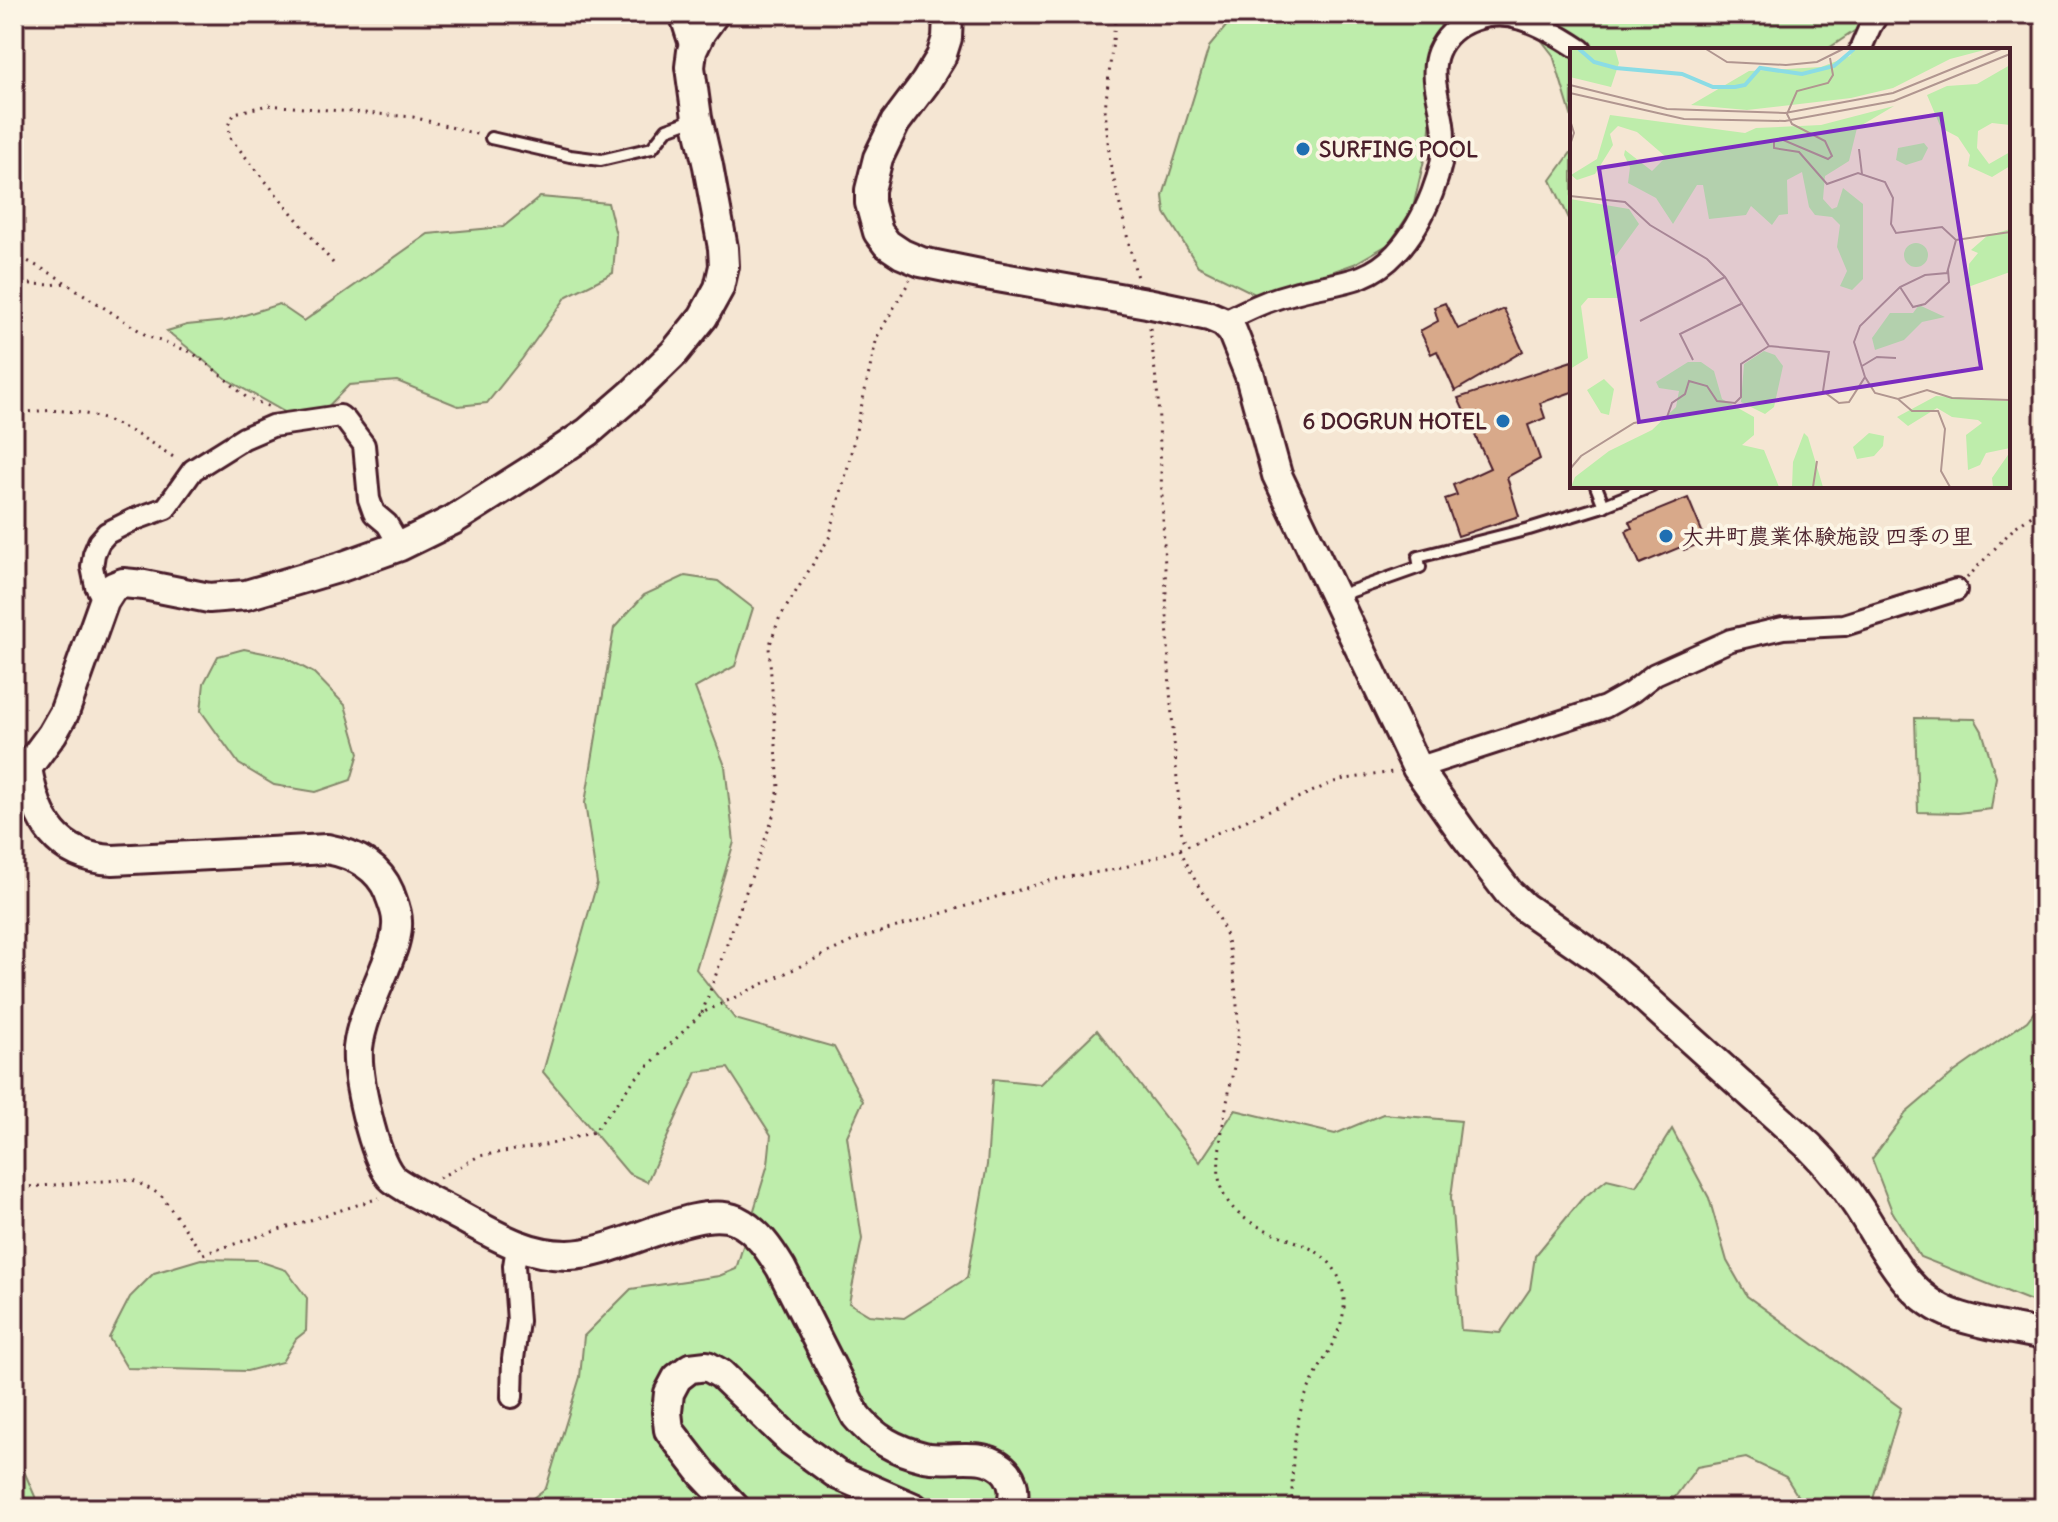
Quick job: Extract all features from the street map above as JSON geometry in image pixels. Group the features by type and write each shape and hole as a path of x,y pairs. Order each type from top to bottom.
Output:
{"street":[{"path":"680,14 692,51"},
{"path":"714,14 692,51 690,67 724,266 719,288 703,317 674,353 588,432 453,520 400,546 246,595 209,598 144,585 123,583 113,587 104,601 64,713 52,734 21,773 31,787 46,826 65,847 97,860 327,849 353,855 373,868 385,883 398,924 391,953 361,1034 359,1076 363,1102 380,1155 392,1178 517,1247 542,1253 584,1255 690,1220 714,1216 735,1219 751,1229 768,1247 856,1416 868,1431 883,1442 926,1457 980,1458 1000,1465 1010,1478 1015,1493 1011,1508"},
{"path":"948,14 947,38 941,57 886,139 878,158 870,203 878,232 887,244 921,262 1143,302 1209,316 1223,322 1232,331 1250,376 1277,475 1417,768 1509,893 1625,980 1809,1146 1846,1188 1898,1272 1919,1293 1952,1314 2044,1335"},
{"path":"1861,48 1878,14"},
{"path":"1223,322 1289,294 1356,280 1385,264 1406,242 1425,206 1440,167 1444,139 1436,62 1438,52 1453,31 1475,19 1511,17 1522,19 1578,48"},
{"path":"104,601 96,586 92,567 99,542 107,533 166,508 193,470 244,438 272,426 340,416 346,421 364,445 369,499 374,513 387,524 400,546"},
{"path":"1417,768 1605,707 1655,674 1731,640 1765,630 1844,625 1956,590"},
{"path":"512,1397 518,1321 514,1266 517,1247"},
{"path":"735,1508 703,1474 669,1430 669,1393 677,1378 690,1368 707,1366 721,1374 791,1441 838,1475 914,1508"}],"lane":[{"path":"491,138 601,160 652,148 667,129 697,118"},
{"path":"1597,488 1604,506"},
{"path":"1336,597 1420,567 1418,557 1529,529 1604,506 1647,488"}],"path":[{"path":"1116,14 1105,109 1110,163 1143,302 1158,398 1170,691 1181,830 1186,846"},
{"path":"333,263 230,138 228,125 235,113 268,105 413,117 491,138"},
{"path":"14,254 66,283 149,337 191,352 247,398 267,407 282,408"},
{"path":"702,1013 772,820 779,788 769,647 779,619 829,538 877,337 921,262"},
{"path":"14,283 66,283"},
{"path":"14,414 46,410 90,414 143,437 193,470"},
{"path":"1956,590 1993,548 2044,506"},
{"path":"14,1188 131,1179 161,1195 203,1254 407,1187 431,1183 479,1156 551,1144 594,1132 634,1080 702,1013 857,939 1052,880 1122,868 1180,849 1339,780 1417,768"},
{"path":"1180,849 1219,917 1227,938 1237,1007 1238,1038 1218,1169 1223,1193 1239,1215 1263,1230 1320,1253 1332,1264 1341,1280 1344,1302 1342,1320 1303,1403 1295,1446 1292,1508"}],"green space":[{"name":"SURFING POOL","path":"1236,14 1438,14 1441,20 1429,138 1413,208 1389,244 1354,264 1261,297 1198,266 1165,213 1163,196 1209,47"},
{"path":"1521,14 1880,14 1829,48 1570,48 1570,111 1553,55"},
{"path":"1570,154 1570,221 1551,180"},
{"path":"540,197 608,203 616,235 613,273 567,296 487,403 458,406 397,381 349,385 309,426 228,380 167,331 187,325 226,321 279,304 304,321 428,234 503,227"},
{"path":"685,576 718,581 753,608 735,666 695,688 725,766 734,842 696,969 735,1019 834,1047 863,1101 847,1136 862,1239 849,1303 869,1315 904,1318 967,1278 987,1165 993,1079 1041,1084 1097,1030 1200,1162 1235,1110 1335,1134 1383,1114 1461,1121 1451,1197 1461,1330 1500,1333 1530,1289 1535,1256 1581,1200 1607,1179 1636,1186 1672,1129 1709,1198 1727,1261 1747,1296 1901,1408 1873,1499 1875,1508 1805,1508 1786,1477 1746,1458 1697,1467 1667,1508 520,1508 546,1488 580,1377 584,1336 631,1289 719,1276 736,1269 768,1164 771,1135 728,1068 697,1072 647,1182 628,1173 543,1072 597,883 585,803 614,628 644,595"},
{"path":"244,649 284,657 314,673 345,705 359,753 351,780 316,792 274,785 239,764 201,711 204,683 218,656"},
{"path":"1915,718 1975,719 1982,731 1996,777 1991,809 1958,813 1918,812"},
{"path":"2044,999 2044,1306 1920,1257 1892,1211 1872,1159 1906,1113 1953,1073 2027,1021"},
{"path":"201,1259 256,1260 286,1270 307,1298 306,1331 296,1339 282,1362 247,1371 127,1368 109,1338 130,1297 154,1273"},
{"path":"14,1448 40,1508 14,1508"}],"building":[{"path":"1445,303 1458,329 1504,309 1523,351 1455,391 1437,351 1431,354 1420,331 1438,321 1434,307"},
{"name":"6 DOGRUN HOTEL","path":"1570,362 1570,393 1540,403 1545,418 1528,425 1540,459 1507,477 1519,516 1458,536 1445,499 1457,495 1453,485 1490,468 1458,398"},
{"name":"大井町農業体験施設 四季の里","path":"1688,498 1706,541 1684,550 1683,546 1640,564 1626,531 1632,528 1629,522"}],"place":[{"name":"SURFING POOL","path":"1303,149"},
{"name":"6 DOGRUN HOTEL","path":"1503,421"},
{"name":"大井町農業体験施設 四季の里","path":"1666,536"}]}
